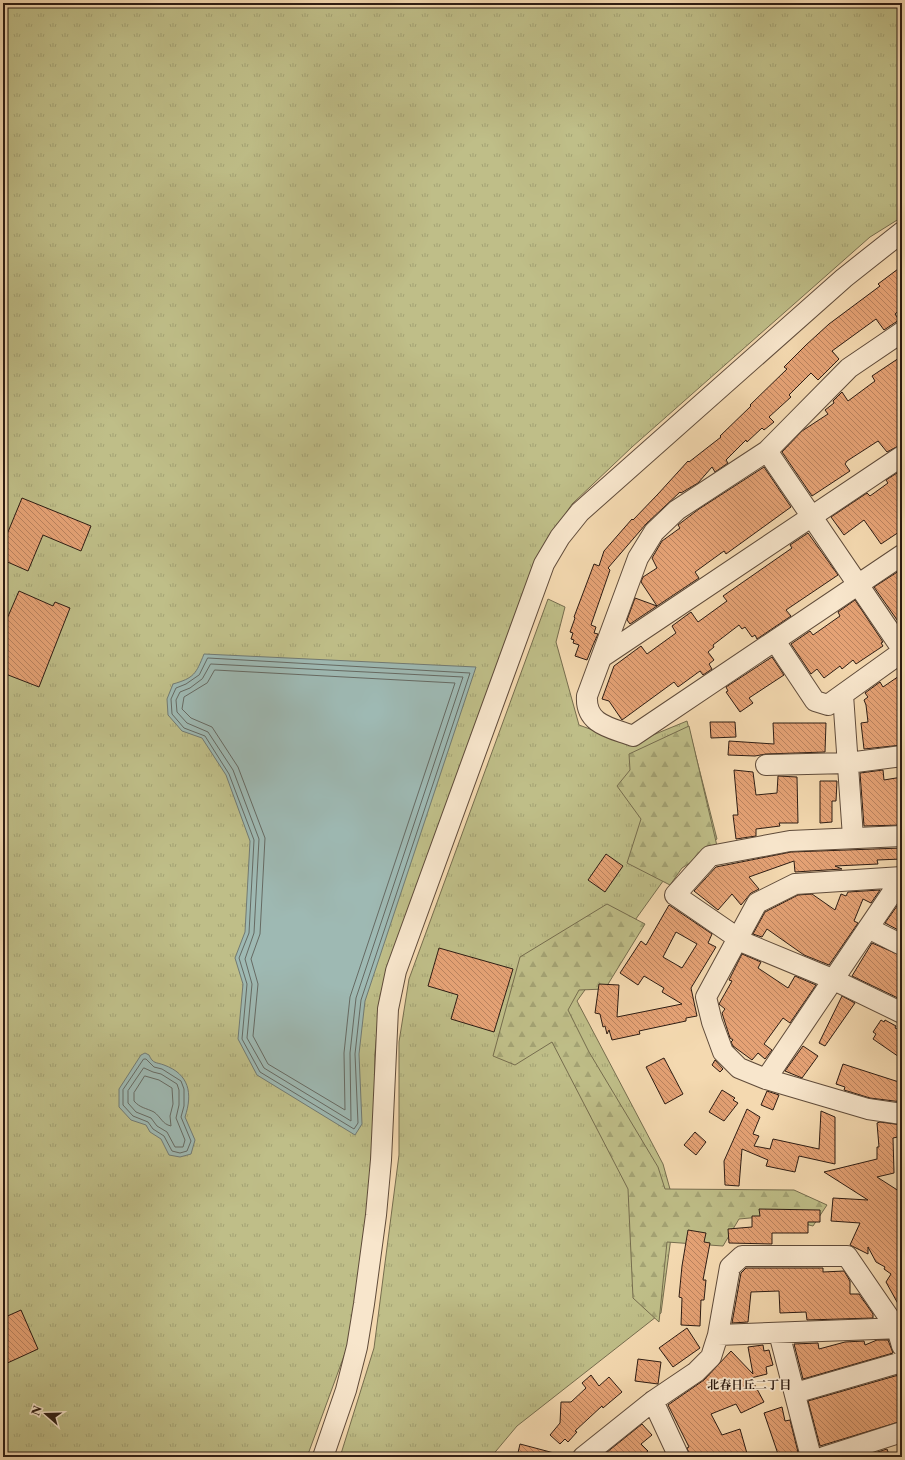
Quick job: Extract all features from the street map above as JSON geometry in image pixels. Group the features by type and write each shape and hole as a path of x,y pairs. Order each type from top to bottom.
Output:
{"street":[{"path":"323,1457 346,1390 357,1347 362,1318 376,1216 388,1008 396,971 544,564 560,537 580,512 844,278 902,232"},
{"path":"902,332 849,368 767,451 677,510 654,532 638,558 587,696 587,705 590,715 599,724 633,736 902,554"},
{"path":"767,451 902,651 828,705 815,700 775,641"},
{"path":"602,657 902,456"},
{"path":"842,695 853,837"},
{"path":"766,765 848,763 902,756"},
{"path":"902,836 790,841 710,856 675,895 745,943 832,979 902,1013"},
{"path":"902,877 795,884 757,903 737,937 706,997 712,1022 723,1052 738,1068 766,1079 868,1109 902,1114"},
{"path":"766,1079 902,877"},
{"path":"868,928 902,945"},
{"path":"583,1457 653,1401 696,1372 711,1357 718,1335 730,1267 742,1256 847,1256 900,1334"},
{"path":"779,1334 811,1457"},
{"path":"718,1335 900,1334"},
{"path":"795,1393 902,1362"},
{"path":"653,1401 679,1457"},
{"path":"824,1457 902,1432"}],"green space":[{"path":"3,3 902,3 902,217 870,237 632,447 572,504 544,547 380,1001 375,1053 374,1120 367,1213 348,1345 307,1457 3,1457"},
{"path":"548,599 565,607 556,642 579,725 631,744 687,721 717,839 676,863 577,1001 663,1164 675,1207 661,1313 517,1426 491,1457 340,1457 374,1348 399,1155 399,1042 409,979"},
{"path":"689,726 717,846 682,868 670,885 627,863 641,819 617,786 630,770 629,754"},
{"path":"607,904 645,924 605,989 579,990 568,1010 589,1052 658,1167 665,1189 794,1190 827,1205 813,1226 772,1216 739,1219 723,1246 667,1242 659,1322 633,1298 628,1189 552,1042 515,1065 493,1056 520,957"}],"water":[{"path":"204,654 476,667 365,1001 359,1054 362,1124 355,1135 257,1075 238,1039 243,984 235,958 245,932 250,841 226,775 202,738 182,731 168,715 167,699 173,684 186,680 190,677 196,671"},
{"path":"145,1053 149,1055 153,1061 172,1069 179,1074 187,1085 189,1100 185,1117 195,1140 191,1154 180,1157 169,1155 161,1139 150,1132 146,1125 131,1120 119,1107 119,1089 141,1055"}],"building":[{"path":"902,266 902,308 895,314 899,320 884,330 876,319 832,351 839,359 818,380 811,373 789,395 791,397 769,417 774,422 764,430 762,428 747,442 746,440 726,460 728,463 715,472 712,467 698,483 681,493 680,492 646,524 608,568 610,570 591,625 596,627 594,633 598,634 587,660 575,656 579,645 573,643 574,640 571,639 573,633 570,632 575,618 574,617 594,564 599,566 604,551 632,519 633,520 688,461 689,462 721,437 720,436 751,406 750,405 787,369 784,367 806,345 829,324 880,286 878,284"},
{"path":"902,356 902,444 887,452 878,441 847,461 845,464 850,471 812,496 782,452 802,431 828,414 825,410 834,403 833,401 842,392 848,401 875,381 872,376"},
{"path":"764,467 791,507 726,554 724,551 695,572 699,578 657,606 641,582 643,577 657,568 652,558 662,541 680,528 678,525 699,509"},
{"path":"897,473 902,480 902,530 881,544 864,520 844,535 831,517 867,493 870,496 888,483 886,480"},
{"path":"22,498 91,526 81,551 43,535 28,571 3,560 3,544"},
{"path":"808,533 838,575 786,610 791,616 757,639 755,635 752,637 745,627 742,629 739,625 713,645 714,647 708,652 714,660 709,664 712,669 703,675 700,671 678,687 674,682 622,720 609,701 602,699 614,666 641,646 647,654 676,633 672,626 691,612 698,622 727,601 723,596 792,548 790,545"},
{"path":"902,569 902,627 874,587"},
{"path":"19,591 53,606 55,602 70,608 39,687 3,673 3,628"},
{"path":"635,598 657,606 630,624 627,620"},
{"path":"855,600 883,642 881,643 883,646 856,664 853,660 842,669 840,666 824,678 817,669 811,674 791,644 810,631 813,635 840,616 838,612"},
{"path":"772,657 784,675 749,698 753,703 740,712 726,692 728,691 726,687"},
{"path":"902,674 902,745 864,749 861,723 868,722 864,700 868,697 865,693 880,682 883,687"},
{"path":"710,722 735,722 736,737 711,738"},
{"path":"773,723 826,723 825,752 766,754 755,756 728,755 729,741 774,744"},
{"path":"734,770 753,772 756,795 777,793 778,776 797,777 798,823 779,823 780,826 756,829 756,836 736,839 733,815 738,815"},
{"path":"883,770 884,780 902,777 902,825 864,826 860,773"},
{"path":"820,781 837,781 836,801 832,801 832,822 820,823"},
{"path":"902,848 902,859 877,860 878,864 835,866 842,869 795,872 794,861 749,877 759,889 751,893 741,905 732,894 718,910 694,891 716,867 791,852"},
{"path":"606,854 623,866 605,892 588,880"},
{"path":"880,890 871,903 863,899 854,921 858,923 829,965 804,955 767,929 762,937 753,934 765,912 798,895 812,894 835,910 841,894 846,896 848,892"},
{"path":"902,899 902,932 885,923"},
{"path":"669,905 712,934 708,943 716,947 691,988 697,1016 686,1018 686,1021 639,1031 640,1034 612,1040 609,1030 607,1034 605,1026 603,1027 600,1014 595,1013 599,984 619,985 617,1017 682,1004 662,992 664,988 644,976 638,985 620,973 641,941 646,945","holes":["676,932 697,944 682,968 663,957"]},
{"path":"872,943 902,956 902,1000 852,976"},
{"path":"439,948 513,969 494,1032 451,1019 458,995 428,986"},
{"path":"742,954 761,962 758,968 788,988 795,976 816,985 790,1023 783,1018 764,1044 772,1050 765,1059 758,1053 752,1060 733,1046 731,1042 733,1040 730,1038 722,1013 725,1009 719,1004 732,981 729,980"},
{"path":"842,996 855,1003 825,1046 819,1043"},
{"path":"881,1020 884,1022 885,1020 896,1026 895,1028 902,1031 902,1059 873,1039 876,1034 873,1032"},
{"path":"803,1046 818,1056 802,1078 785,1071"},
{"path":"664,1058 683,1094 665,1104 646,1067"},
{"path":"715,1060 723,1069 720,1072 712,1065"},
{"path":"843,1064 902,1083 902,1102 870,1098 844,1090 845,1087 836,1084"},
{"path":"722,1090 735,1098 733,1100 738,1103 724,1121 709,1112"},
{"path":"767,1091 779,1095 773,1110 761,1105"},
{"path":"747,1109 760,1117 753,1134 759,1136 754,1146 770,1149 773,1139 819,1149 821,1111 835,1117 835,1164 799,1156 795,1172 766,1166 768,1160 742,1149 739,1186 725,1185 724,1161"},
{"path":"880,1122 902,1125 902,1136 893,1138 894,1173 877,1177 902,1193 902,1311 886,1282 891,1274 884,1269 885,1267 876,1262 868,1247 868,1254 850,1245 860,1223 831,1221 833,1198 868,1200 824,1172 877,1159 877,1147 879,1147 877,1123"},
{"path":"695,1132 706,1142 696,1155 684,1145"},
{"path":"759,1209 820,1210 820,1222 808,1222 808,1233 772,1233 772,1244 729,1243 728,1229 752,1227 752,1216 760,1216"},
{"path":"688,1230 706,1233 704,1242 710,1243 703,1280 706,1280 704,1300 701,1300 700,1326 681,1325 682,1298 679,1297"},
{"path":"746,1268 823,1268 823,1272 844,1271 850,1281 850,1294 859,1294 873,1314 873,1318 807,1320 806,1312 780,1313 779,1291 751,1292 748,1322 732,1323 741,1273"},
{"path":"21,1310 38,1349 3,1365 3,1318"},
{"path":"687,1328 700,1348 673,1367 659,1348"},
{"path":"877,1340 888,1340 893,1353 803,1379 794,1344 818,1343 819,1349 845,1342 864,1341 865,1345"},
{"path":"763,1345 764,1351 769,1350 773,1365 766,1367 767,1374 751,1378 764,1402 741,1413 736,1404 711,1414 722,1435 740,1429 748,1457 690,1457 687,1448 689,1447 668,1405 704,1380 731,1351 753,1374 748,1347"},
{"path":"638,1359 661,1362 658,1384 635,1381"},
{"path":"902,1374 902,1421 820,1446 808,1401"},
{"path":"591,1375 599,1386 609,1377 622,1392 603,1408 602,1406 575,1431 577,1432 568,1442 565,1439 560,1444 550,1435 560,1423 561,1402 571,1402 586,1388 582,1383"},
{"path":"782,1407 785,1421 790,1420 799,1456 779,1457 764,1413"},
{"path":"642,1424 652,1435 641,1444 648,1451 641,1457 601,1457"},
{"path":"520,1444 554,1453 553,1457 517,1457"},
{"path":"887,1449 890,1457 862,1457"}],"district":[{"name":"北春日丘二丁目","path":"749,1384"}]}
